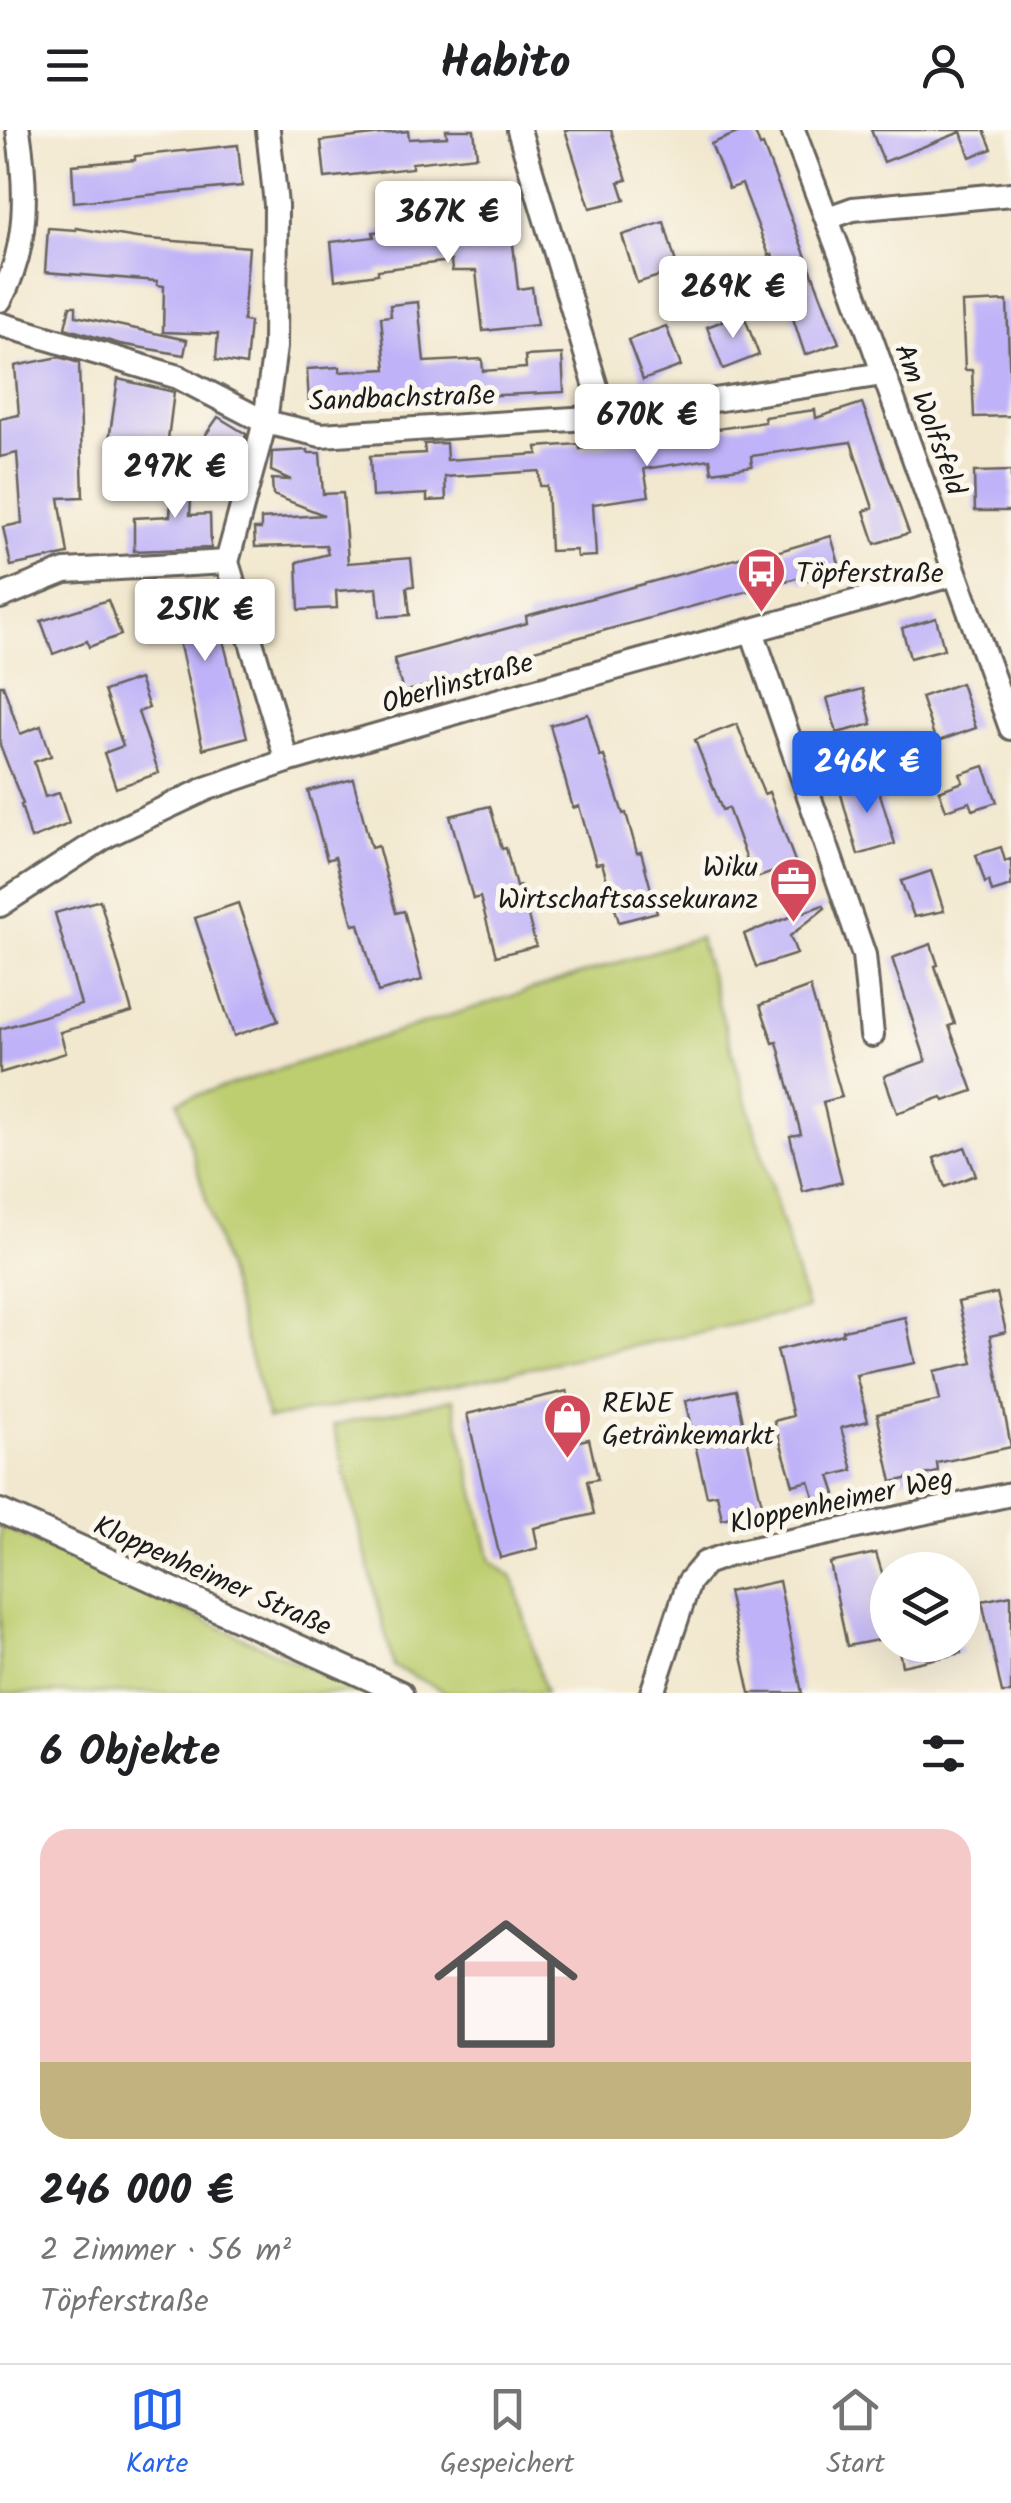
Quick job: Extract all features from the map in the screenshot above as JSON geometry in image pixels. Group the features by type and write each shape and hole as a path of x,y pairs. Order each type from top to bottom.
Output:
{"street":[{"path":"0,300 14,275 22,243 24,199 18,130"},
{"path":"268,130 276,205 275,347 265,422 227,562 287,761"},
{"path":"519,130 605,417"},
{"name":"Am Wolfsfeld","path":"793,130 1011,728"},
{"path":"828,218 853,209 1011,194"},
{"name":"Sandbachstraße","path":"0,324 178,377 265,422 321,435 605,417 883,374"},
{"path":"0,597 65,571 227,562"},
{"name":"Oberlinstraße","path":"0,905 108,835 208,788 287,761 955,574"},
{"path":"752,631 864,955 872,1035"},
{"name":"Kloppenheimer Weg","path":"652,1693 689,1582 712,1559 1011,1494"},
{"name":"Kloppenheimer Straße","path":"0,1511 401,1693"}],"green space":[{"path":"699,937 807,1309 451,1385 268,1419 178,1101"},
{"path":"453,1399 491,1561 514,1579 545,1693 448,1693 394,1667 333,1425"},
{"path":"0,1526 363,1693 0,1693"}],"building":[{"path":"446,130 474,130 477,156 325,178 321,141 408,131 409,139 447,137"},
{"path":"565,130 611,130 627,180 619,182 625,200 590,208"},
{"path":"744,130 754,130 760,146 763,145 839,343 805,355 772,254 769,255 742,184 729,189 711,144"},
{"path":"871,130 984,130 992,149 970,157 961,132 884,162"},
{"path":"238,145 242,186 74,202 72,165"},
{"path":"664,222 678,270 637,283 622,235"},
{"path":"511,226 518,289 532,287 537,325 483,331 476,271 452,271 451,261 335,280 331,242 416,227 418,237"},
{"path":"48,228 249,247 243,321 250,322 246,365 216,360 218,334 163,332 164,286 157,285 157,281 45,272"},
{"path":"1007,301 1011,416 974,417 972,370 965,370 962,303"},
{"path":"418,302 424,362 482,359 483,371 526,368 525,356 562,354 564,392 309,404 307,369 386,369 381,317 391,316 390,305"},
{"path":"70,306 76,306 76,316 187,340 184,355 120,344 65,328"},
{"path":"743,313 759,355 723,369 707,327"},
{"path":"666,326 681,366 643,380 628,340"},
{"path":"59,357 79,363 83,497 59,498 68,554 11,566 3,527 22,523 17,453 0,457 0,419 19,415 15,366"},
{"path":"118,379 174,392 166,455 108,447"},
{"path":"862,403 909,533 875,544 864,511 873,508 851,442 751,456 752,466 712,472 710,459 644,469 649,496 593,504 596,556 577,557 576,550 550,551 547,486 540,486 539,471 445,477 446,500 427,501 427,494 372,497 370,456 425,453 424,444 446,443 447,460 538,454 537,447 579,444 580,449 689,428 690,433 765,422 764,417 815,410 816,418"},
{"path":"218,417 246,434 241,454 202,440"},
{"path":"194,451 190,515 210,514 211,548 134,551 134,518 170,516 172,484"},
{"path":"272,452 320,453 323,494 343,493 348,563 411,558 414,586 407,587 410,615 380,617 377,588 336,591 337,608 299,610 297,562 328,554 326,545 255,547 254,529 261,529 261,519 324,515 273,495 272,479 291,480 271,471"},
{"path":"1011,471 1011,511 975,511 974,472"},
{"path":"831,536 840,567 824,571 825,575 801,582 800,577 584,636 516,655 518,662 403,692 394,659 527,623 526,616"},
{"path":"209,583 247,737 203,749 173,614 158,617 153,597"},
{"path":"108,600 121,635 89,647 87,641 53,654 41,621"},
{"path":"936,618 944,649 910,658 902,628"},
{"path":"139,679 149,708 138,712 159,773 116,788 104,753 123,746 104,691"},
{"path":"961,683 976,728 936,742 921,697"},
{"path":"0,685 20,734 41,726 51,756 34,762 45,797 59,793 69,824 31,839 23,804 0,745"},
{"path":"863,689 872,724 837,733 827,698"},
{"path":"588,714 600,757 604,756 623,814 626,813 637,853 641,852 657,912 619,922 602,863 596,864 579,806 573,808 550,725"},
{"path":"737,724 764,794 769,792 796,864 754,879 728,808 722,810 695,740"},
{"path":"984,766 997,802 973,810 970,802 946,810 939,791 963,782 960,774"},
{"path":"875,777 895,844 858,855 839,787"},
{"path":"353,779 371,848 378,846 396,913 404,911 422,980 378,992 359,924 353,925 335,857 327,860 308,791"},
{"path":"490,806 516,887 520,886 536,946 496,956 480,897 473,899 450,816"},
{"path":"1001,847 1005,861 1011,859 1011,886 992,892 976,855"},
{"path":"931,871 944,911 914,917 901,881"},
{"path":"100,900 132,1012 60,1032 66,1053 0,1073 0,1029 81,1005 55,913"},
{"path":"238,903 278,1021 234,1036 195,918"},
{"path":"823,905 825,908 790,936 797,954 756,967 744,934"},
{"path":"931,944 955,1024 949,1026 973,1091 897,1113 884,1076 926,1061 892,958"},
{"path":"810,987 842,1097 823,1102 842,1182 803,1192 790,1136 801,1134 777,1042 773,1043 760,1005"},
{"path":"965,1147 976,1175 945,1187 934,1158"},
{"path":"997,1293 1006,1332 990,1336 1011,1447 937,1463 938,1472 892,1482 877,1414 940,1400 934,1371 973,1363 958,1302"},
{"path":"905,1317 915,1363 856,1375 868,1421 841,1428 853,1470 830,1476 836,1494 815,1500 809,1481 793,1485 774,1421 793,1416 777,1350"},
{"path":"736,1390 763,1509 722,1519 717,1494 707,1496 685,1401"},
{"path":"567,1391 579,1441 589,1439 598,1479 587,1481 594,1514 534,1528 538,1548 500,1558 467,1414"},
{"path":"870,1554 870,1642 847,1646 830,1563"},
{"path":"779,1581 802,1693 750,1693 728,1592"},
{"path":"1011,1595 1011,1693 1002,1693 982,1601"}],"place":[{"name":"Töpferstraße","path":"761,614"},
{"name":"Wiku Wirtschaftsassekuranz","path":"793,924"},
{"name":"REWE Getränkemarkt","path":"567,1460"}]}
